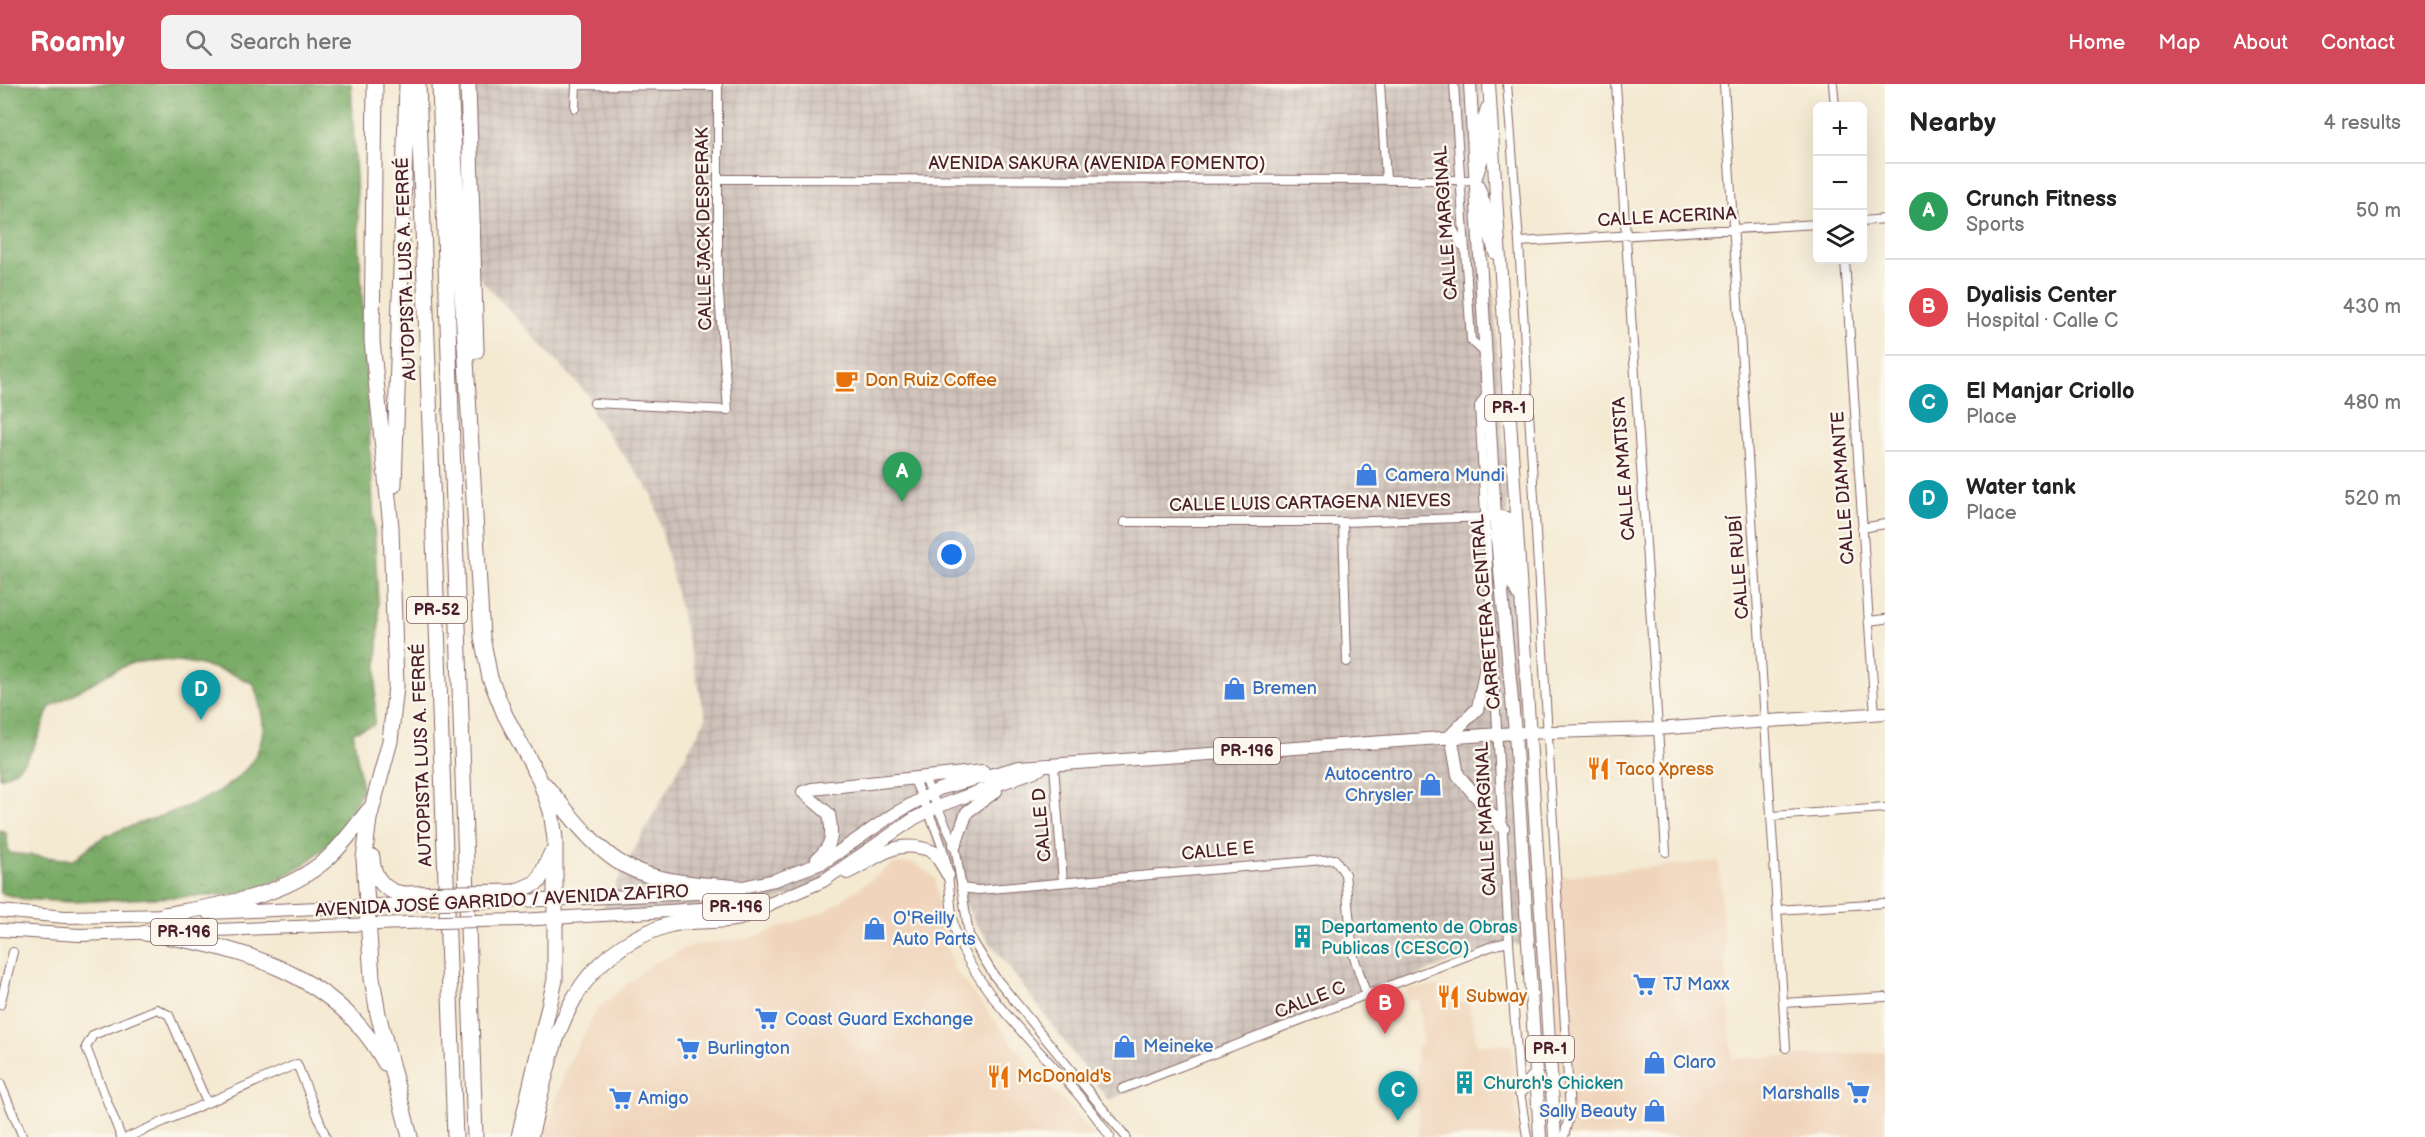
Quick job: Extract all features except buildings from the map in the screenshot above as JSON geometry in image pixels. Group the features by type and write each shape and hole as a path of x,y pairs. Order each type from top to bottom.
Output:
{"highway":[{"path":"375,84 372,341 391,527 396,660 395,713 373,806 364,859 375,996 410,1137"},
{"path":"391,527 407,84"},
{"name":"AUTOPISTA LUIS A. FERRÉ","path":"418,84 455,1137"},
{"name":"PR-52","path":"440,84 475,1137"},
{"path":"450,84 482,637 490,678 505,715 539,778 551,811 555,845 557,956 552,1000 519,1137"},
{"path":"468,84 478,447 476,522"},
{"path":"539,778 591,837 622,864 678,883 740,888"},
{"path":"373,806 372,865 376,878 404,899 518,896 538,882 555,845"},
{"path":"164,915 240,902 275,890 311,872 342,844 373,806"},
{"path":"530,1137 557,1031 564,1013 574,994 611,955 666,926 739,917 767,904"},
{"path":"145,933 197,940 246,953 316,987 347,1013 368,1035 394,1078"}],"main road":[{"name":"CARRETERA CENTRAL","path":"1470,84 1488,393 1490,517 1515,733 1540,1137"},
{"name":"CARRETERA CENTRAL","path":"1489,84 1532,732 1555,1137"},
{"path":"1490,98 1482,124 1483,156 1475,180 1487,207 1489,235 1500,269"},
{"path":"1490,517 1506,518 1510,579 1522,603"},
{"path":"1492,635 1478,708 1451,735 1458,775 1503,828"},
{"path":"1515,733 1656,729 1880,714"},
{"name":"PR-196","path":"1498,733 1515,733"},
{"name":"AVENIDA JOSÉ GARRIDO / AVENIDA ZAFIRO","path":"518,896 555,899 719,891 775,880 824,862 926,795 1049,767 1498,733"},
{"path":"807,868 827,850 832,839 832,828 829,814 803,792 918,777 1011,775"},
{"path":"955,845 967,812 1011,775"},
{"name":"AVENIDA JOSÉ GARRIDO / AVENIDA ZAFIRO","path":"0,930 79,935 368,926 520,920 767,904 823,881 932,810 1011,775"},
{"path":"823,881 859,867 896,847 908,845 934,852 948,875"},
{"name":"AVENIDA JOSÉ GARRIDO / AVENIDA ZAFIRO","path":"0,911 65,917 164,915 367,904 404,899"},
{"path":"1520,1092 1536,1074"}],"street":[{"path":"575,108 576,84 718,85"},
{"path":"1380,84 1386,180"},
{"name":"CALLE MARGINAL","path":"1454,84 1463,250 1471,340 1485,353"},
{"path":"1507,84 1519,242 1570,1112 1564,1137"},
{"name":"CALLE AMATISTA","path":"1616,84 1656,729 1666,852"},
{"name":"CALLE RUBÍ","path":"1724,84 1786,1048"},
{"path":"1833,84 1835,102"},
{"name":"CALLE JACK DESPERAK","path":"594,404 728,410 718,282 718,85"},
{"name":"AVENIDA SAKURA (AVENIDA FOMENTO)","path":"719,179 1475,180"},
{"path":"1437,180 1452,227 1463,250"},
{"path":"1867,221 1885,219"},
{"name":"CALLE ACERINA","path":"1519,242 1813,224"},
{"name":"CALLE DIAMANTE","path":"1845,264 1868,621 1880,714"},
{"name":"CALLE MARGINAL","path":"1490,517 1492,635 1509,942 1520,1092 1527,1137"},
{"name":"CALLE LUIS CARTAGENA NIEVES","path":"1124,522 1343,522 1490,517"},
{"path":"1343,522 1347,662"},
{"path":"1862,528 1885,524"},
{"path":"1868,621 1885,619"},
{"name":"CALLE D","path":"1049,767 1063,882"},
{"path":"918,777 932,810 942,847 954,924 962,949 978,977 1012,1021 1090,1107 1110,1137"},
{"path":"1772,816 1885,808"},
{"path":"932,810 955,845 969,935 983,960 1126,1137"},
{"name":"CALLE E","path":"961,888 978,890 1335,859 1345,874 1353,954 1367,996"},
{"path":"1540,878 1556,877"},
{"path":"1777,910 1885,903"},
{"name":"CALLE C","path":"1122,1089 1496,945 1509,942"},
{"path":"0,1005 13,952"},
{"path":"1783,1003 1885,997"},
{"path":"121,1137 86,1047 93,1035 141,1014 157,1009 169,1015 207,1103"},
{"path":"128,1137 297,1064 326,1137"},
{"path":"0,1083 23,1137"}],"shaded area":[{"path":"464,84 1480,84 1536,949 1508,943 1453,961 1108,1100 974,921 922,816 823,881 767,905 596,920 706,718 653,495 593,414 588,395 473,271"},
{"path":"1719,861 1732,1059 1885,1052 1885,1137 1562,1137 1545,878"},
{"path":"914,863 935,878 940,920 954,969 1044,1083 1068,1105 1093,1137 545,1137 566,1068 597,1009 652,964 691,946 751,938 828,910 893,864"},
{"path":"1438,986 1440,1004 1469,1002 1477,1045 1511,1044 1519,1137 1419,1137 1416,1048 1423,1045 1419,999 1407,1000 1406,989"}],"green space":[{"path":"0,84 351,84 379,622 374,725 353,732 362,790 342,832 304,865 266,886 238,894 71,902 23,899 0,893 0,830 6,833 9,853 73,860 106,836 202,800 225,787 244,772 257,752 263,723 254,684 211,667 180,661 134,663 104,676 49,708 27,759 11,773 0,778"}],"place":[{"name":"Don Ruiz Coffee","path":"847,380"},
{"name":"Camera Mundi","path":"1367,475"},
{"name":"Crunch Fitness","path":"902,502"},
{"name":"Bremen","path":"1234,688"},
{"name":"Water tank","path":"201,720"},
{"name":"Taco Xpress","path":"1598,769"},
{"name":"Autocentro Chrysler","path":"1431,784"},
{"name":"O'Reilly Auto Parts","path":"875,928"},
{"name":"Departamento de Obras Publicas (CESCO)","path":"1303,937"},
{"name":"TJ Maxx","path":"1645,984"},
{"name":"Subway","path":"1448,996"},
{"name":"Coast Guard Exchange","path":"767,1019"},
{"name":"Dyalisis Center","path":"1385,1034"},
{"name":"Meineke","path":"1125,1046"},
{"name":"Burlington","path":"689,1048"},
{"name":"Claro","path":"1655,1062"},
{"name":"McDonald's","path":"999,1076"},
{"name":"Church's Chicken","path":"1465,1083"},
{"name":"Marshalls","path":"1858,1093"},
{"name":"Amigo","path":"620,1098"},
{"name":"Sally Beauty","path":"1655,1111"},
{"name":"El Manjar Criollo","path":"1398,1121"}]}
